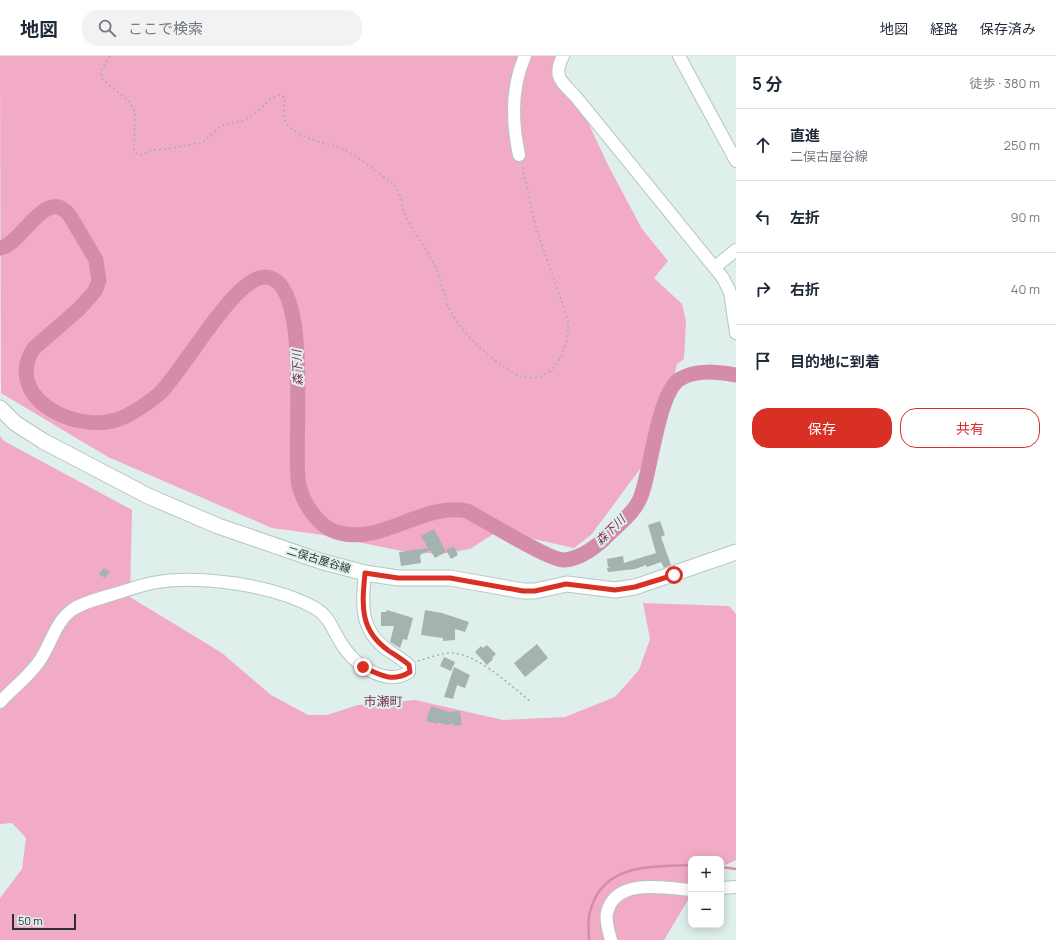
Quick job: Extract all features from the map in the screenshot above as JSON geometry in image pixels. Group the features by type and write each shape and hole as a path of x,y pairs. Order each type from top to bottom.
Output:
{"main road":[{"name":"二俣古屋谷線","path":"0,408 15,423 43,441 148,496 218,526 320,560 365,573 398,578 450,578 523,591 535,591 566,584 615,590 635,587 736,552"}],"street":[{"path":"520,155 516,141 515,100 516,85 525,56"},
{"path":"563,56 557,67 558,74 564,84 715,267 730,292 736,333"},
{"path":"679,56 736,160"},
{"path":"715,267 736,250"},
{"path":"0,702 38,663 58,625 71,610 88,602 152,583 170,581 202,581 245,586 281,593 317,609 331,624 345,649 363,667 381,676 392,678 402,677 410,672 409,665 388,650 368,628 363,615 365,573"},
{"path":"611,940 606,914 610,904 622,892 640,887 688,890"},
{"path":"724,888 736,887"}],"path":[{"path":"110,56 102,69 101,78 130,102 135,112 134,152 140,155 151,150 168,149 203,142 221,126 245,120 259,110 271,98 281,95 285,98 284,113 286,123 299,133 317,142 346,150 388,179 396,188 406,216 436,269 449,307 458,322 490,359 518,376 524,378 535,378 548,373 562,355 569,335 568,320 536,228 520,155"},
{"path":"409,665 453,653 472,658 531,702"}],"shaded area":[{"path":"0,56 557,56 608,165 642,229 668,261 654,278 682,304 686,321 684,359 677,364 655,449 591,535 574,548 498,531 470,549 441,554 402,551 323,535 272,528 108,457 1,393"},
{"path":"0,436 4,441 132,510 130,597 222,653 271,695 308,715 327,715 358,705 415,700 503,720 565,717 615,697 639,670 650,639 643,603 729,606 736,614 736,860 724,866 724,856 688,856 688,900 664,940 0,940 0,898 22,869 26,838 12,823 0,824"}],"building":[{"path":"660,521 665,535 661,537 671,565 664,568 661,562 647,567 646,565 635,569 608,572 607,568 611,567 608,567 607,559 623,556 624,563 656,553 648,525"},
{"path":"434,529 446,552 435,558 430,550 420,555 421,563 401,566 399,552 428,548 421,536"},
{"path":"454,546 458,555 451,559 446,550"},
{"path":"104,568 110,572 105,578 99,574"},
{"path":"387,610 413,618 407,640 403,639 400,648 390,642 394,626 381,626 381,612 386,612"},
{"path":"425,610 442,613 469,622 465,632 455,629 455,640 443,641 443,638 421,635"},
{"path":"537,644 548,658 525,677 514,663"},
{"path":"487,645 496,654 487,665 475,652 481,646 483,648"},
{"path":"444,657 455,662 451,671 440,666"},
{"path":"454,667 470,675 465,688 457,685 453,699 444,697"},
{"path":"431,706 449,712 460,711 462,725 454,726 454,724 446,725 438,722 437,724 426,721"}],"waterway":[{"name":"森下川","path":"0,248 17,237 43,211 52,207 61,208 70,216 96,260 99,281 95,291 79,309 34,348 27,367 28,384 37,399 52,410 70,418 90,422 110,421 128,415 160,393 224,308 239,292 253,281 265,277 280,285 290,306 296,335 298,370 297,467 301,492 312,513 323,525 336,532 353,535 386,529 434,512 450,510 467,511 516,539 556,559 564,560 582,555 604,539 627,517 639,502 645,484 661,415 672,387 680,379 693,374 714,372 736,375"},
{"path":"589,940 589,915 596,896 605,884 617,876 630,871 660,866 688,865"},
{"path":"724,867 736,869"}],"district":[{"name":"市瀬町","path":"383,701"}],"route":[{"path":"363,667 381,676 392,678 402,677 410,672 409,665 388,650 368,628 363,615 365,573 398,578 450,578 523,591 535,591 559,584 615,590 635,587 674,575"}]}
